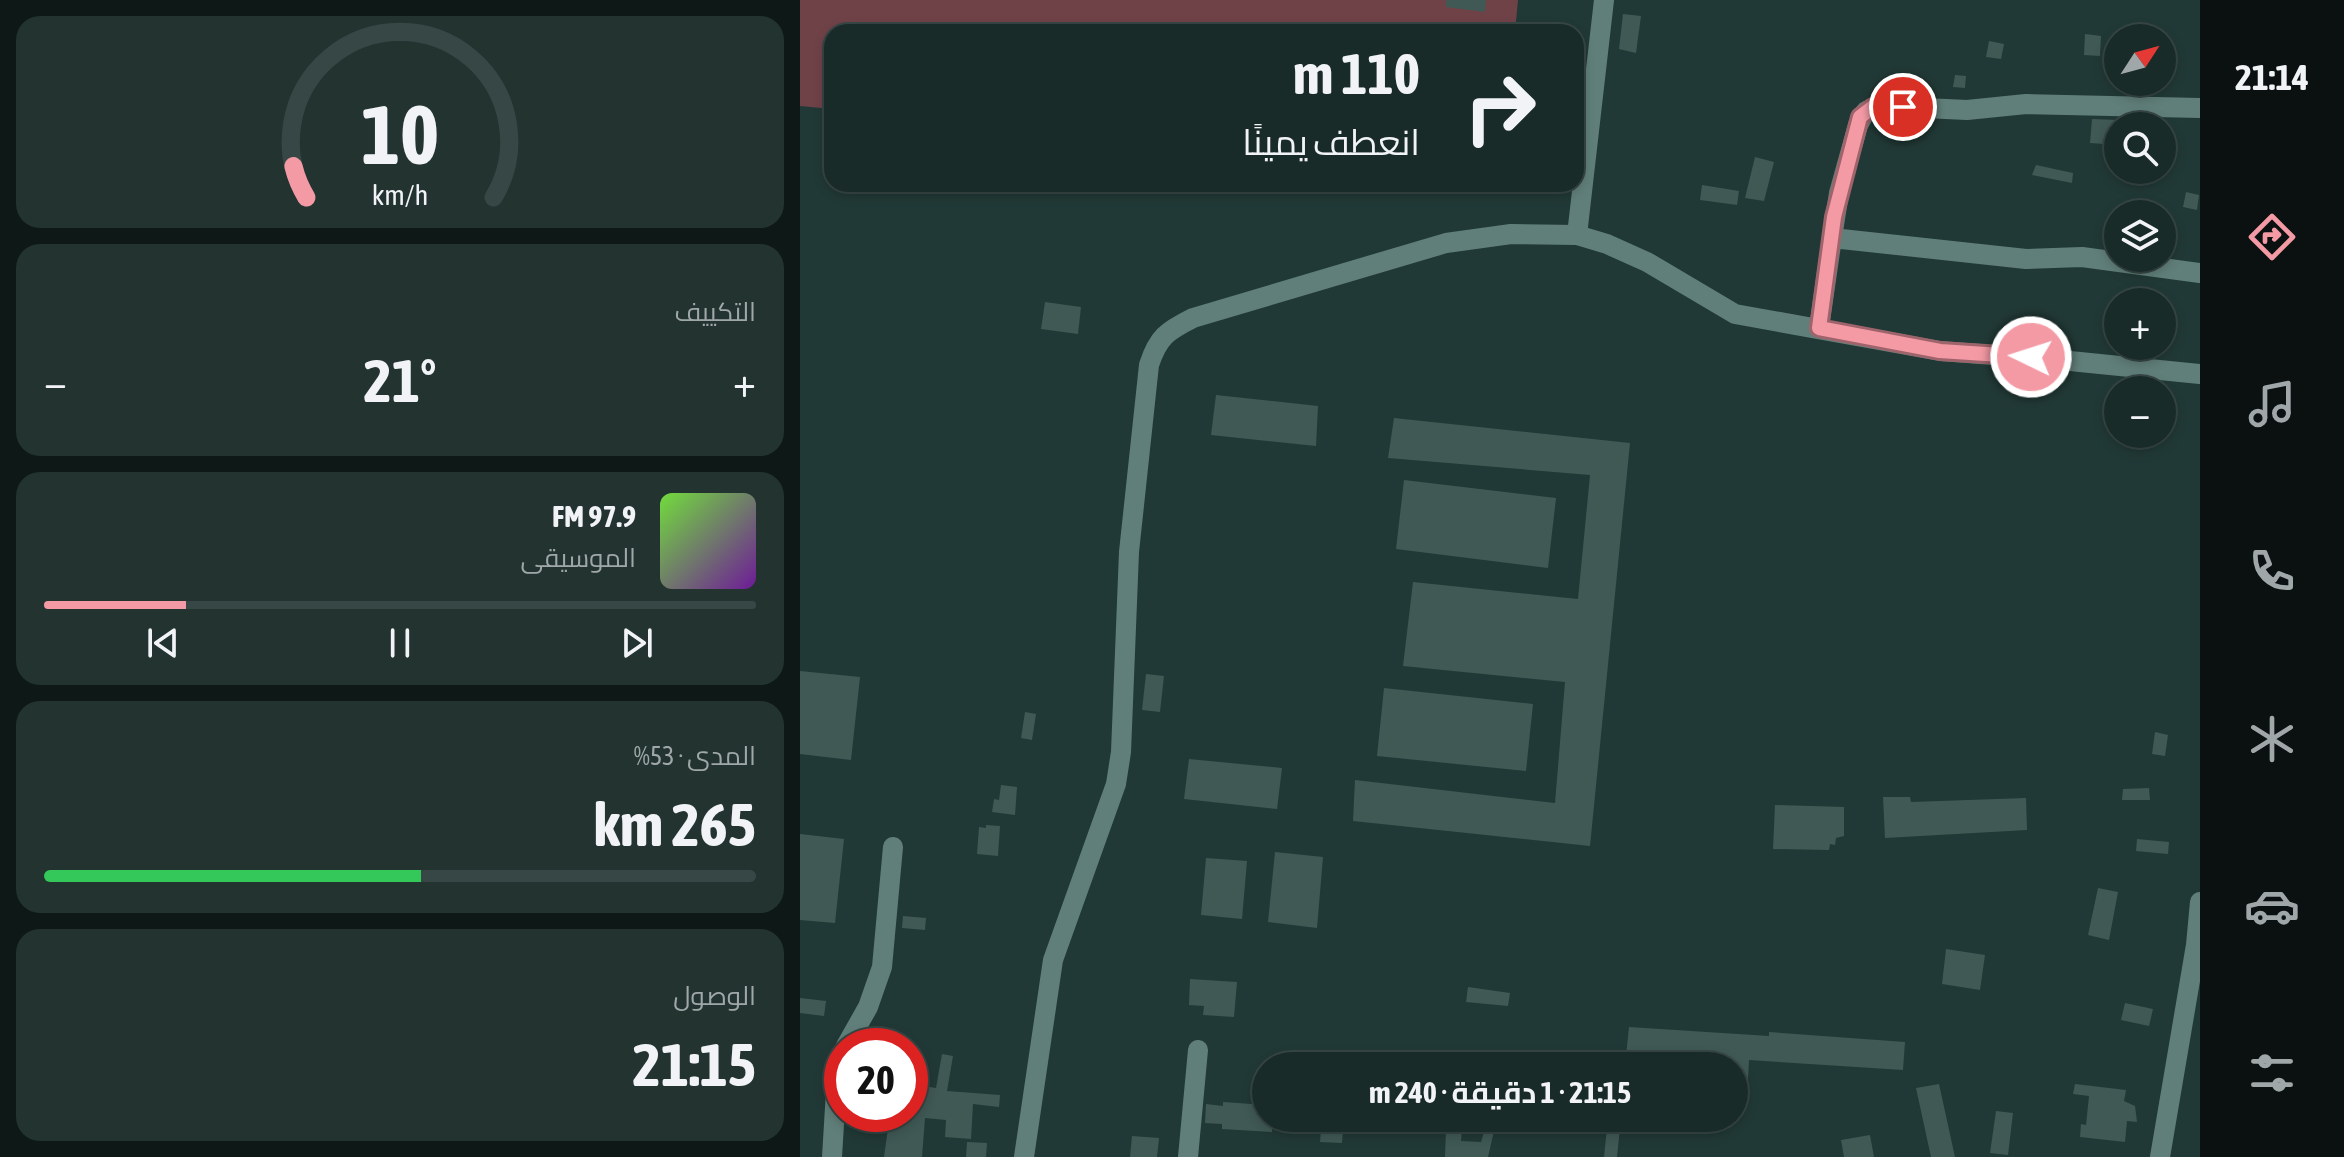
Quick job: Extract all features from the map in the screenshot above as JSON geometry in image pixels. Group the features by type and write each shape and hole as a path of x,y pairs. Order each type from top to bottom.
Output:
{"lane":[{"path":"1584,174 1604,0"},
{"path":"1819,328 1839,193 1860,117 1873,107 1967,110 2026,104 2200,108"},
{"path":"1577,235 1582,192"},
{"path":"1024,1157 1053,960 1116,784 1121,752 1129,552 1149,365 1156,344 1171,329 1193,318 1446,243 1511,234 1577,235 1637,257 1735,314 1940,351 2200,374"},
{"path":"1832,238 2026,259 2082,257 2200,273"},
{"path":"856,1028 868,1007 882,967 893,847"},
{"path":"2160,1157 2196,945 2200,902"},
{"path":"1188,1157 1198,1050"},
{"path":"832,1157 834,1132"}],"shaded area":[{"path":"800,0 1518,0 1516,24 824,24 824,108 800,106"}],"building":[{"path":"1446,0 1486,0 1485,12 1446,7"},
{"path":"1623,14 1641,16 1636,53 1619,49"},
{"path":"2085,34 2101,36 2100,56 2084,55"},
{"path":"1989,41 2004,44 2001,59 1986,57"},
{"path":"1955,75 1966,76 1965,88 1953,87"},
{"path":"2092,119 2104,119 2104,144 2090,143"},
{"path":"1755,157 1774,162 1764,201 1745,198"},
{"path":"2036,165 2073,173 2072,183 2032,175"},
{"path":"1702,185 1739,191 1737,205 1700,200"},
{"path":"2186,192 2199,195 2197,210 2183,207"},
{"path":"1045,302 1081,307 1078,334 1041,329"},
{"path":"1216,395 1318,406 1316,446 1211,435"},
{"path":"1394,418 1630,443 1590,846 1353,821 1355,780 1555,803 1565,682 1403,666 1413,582 1578,599 1590,475 1388,458"},
{"path":"1404,480 1556,498 1548,568 1396,549"},
{"path":"800,671 860,677 851,760 800,754"},
{"path":"1146,674 1164,676 1160,712 1142,710"},
{"path":"1384,688 1533,704 1526,771 1377,756"},
{"path":"1025,712 1036,714 1032,740 1021,738"},
{"path":"2155,732 2168,735 2165,756 2152,754"},
{"path":"1189,759 1282,768 1277,809 1184,799"},
{"path":"1001,785 1017,787 1015,815 992,812 994,799 999,800"},
{"path":"2149,788 2150,800 2122,800 2123,789"},
{"path":"1883,797 1910,797 1911,802 2026,798 2027,830 1885,838"},
{"path":"1775,805 1844,807 1844,836 1836,838 1835,845 1830,844 1829,850 1773,849"},
{"path":"986,825 1000,826 998,856 977,854 979,827 986,828"},
{"path":"800,834 844,839 835,923 800,920"},
{"path":"2137,839 2169,842 2168,854 2136,851"},
{"path":"1275,852 1323,857 1317,928 1268,922"},
{"path":"1206,858 1247,861 1242,919 1201,915"},
{"path":"2098,888 2118,892 2109,940 2088,935"},
{"path":"903,916 926,918 925,930 902,928"},
{"path":"1946,949 1985,955 1980,990 1942,984"},
{"path":"1190,979 1237,982 1234,1017 1203,1015 1204,1006 1189,1005"},
{"path":"1468,987 1510,993 1508,1006 1466,1002"},
{"path":"800,998 826,1001 824,1016 800,1013"},
{"path":"2125,1003 2153,1009 2149,1026 2121,1020"},
{"path":"1629,1027 1769,1036 1769,1032 1905,1042 1903,1070 1749,1060 1748,1078 1748,1052 1626,1052"},
{"path":"942,1054 953,1056 947,1091 1000,1095 999,1107 973,1104 971,1139 945,1137 946,1120 928,1118 928,1087 936,1088"},
{"path":"1939,1084 1955,1157 1931,1157 1916,1088"},
{"path":"2075,1084 2126,1090 2124,1101 2135,1106 2137,1122 2127,1121 2125,1142 2080,1137 2081,1124 2086,1125 2089,1096 2073,1094"},
{"path":"1223,1102 1252,1104 1252,1131 1222,1129 1222,1124 1205,1123 1206,1104 1223,1106"},
{"path":"1996,1111 2013,1113 2008,1155 1990,1153"},
{"path":"887,1132 924,1132 922,1157 884,1157"},
{"path":"1321,1132 1343,1132 1342,1143 1320,1142"},
{"path":"1446,1132 1462,1132 1461,1141 1481,1142 1484,1132 1494,1132 1488,1157 1445,1157"},
{"path":"1607,1132 1620,1132 1617,1157 1604,1157"},
{"path":"1870,1135 1874,1157 1844,1157 1841,1140"},
{"path":"1132,1136 1159,1138 1157,1157 1130,1157"},
{"path":"967,1142 987,1143 986,1157 966,1157"}],"route":[{"path":"1903,107 1873,107 1860,117 1834,217 1819,328 1940,351 2031,357"}]}
